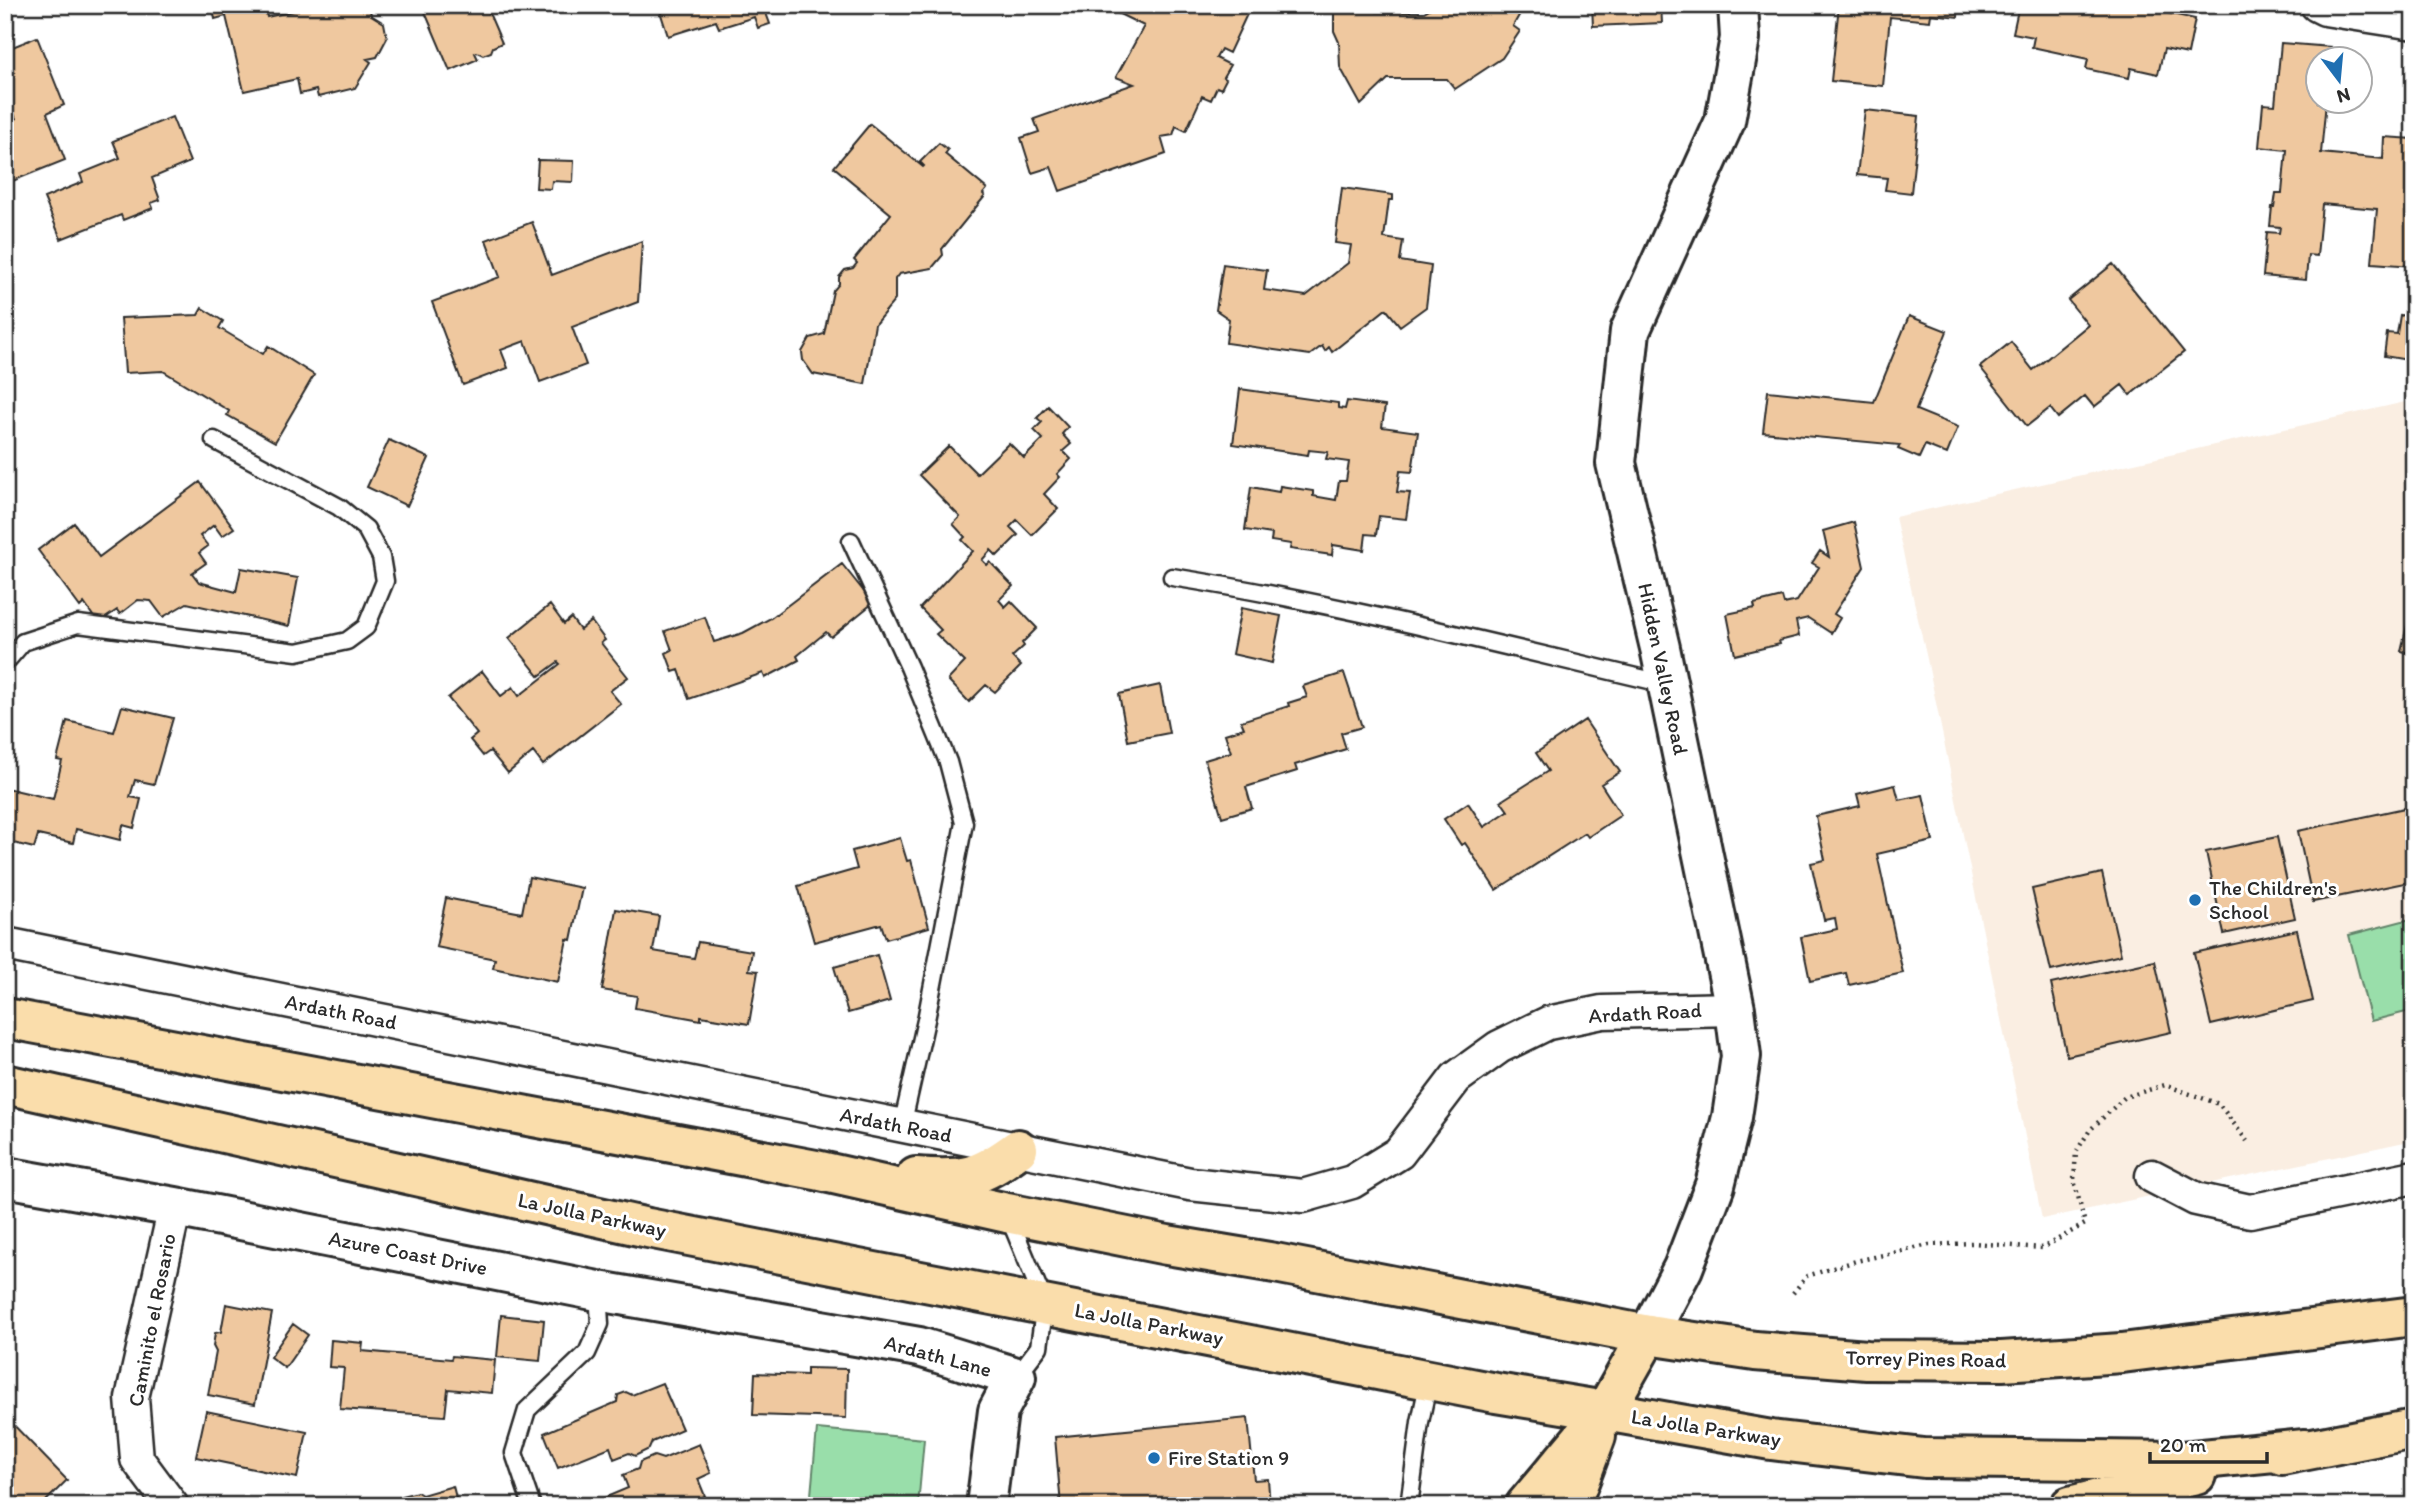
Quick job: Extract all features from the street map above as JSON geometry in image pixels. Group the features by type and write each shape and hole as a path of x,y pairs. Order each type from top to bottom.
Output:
{"main road":[{"path":"5,1018 816,1170 1007,1213 1167,1245 1275,1263 1648,1335 1605,1411 1570,1506"},
{"name":"La Jolla Parkway","path":"5,1084 648,1228 1429,1380 1771,1440 1924,1458 2182,1461 2305,1449"},
{"path":"816,1170 954,1180 992,1168 1018,1149"},
{"name":"Torrey Pines Road","path":"1648,1335 1755,1351 1867,1360 2002,1361 2122,1353 2414,1316"},
{"path":"1525,1506 1605,1411"},
{"path":"2077,1505 2305,1449 2414,1429"}],"street":[{"name":"Hidden Valley Road","path":"1648,1335 1683,1268 1715,1185 1732,1117 1741,1056 1735,1009 1668,685 1616,463 1630,331 1725,121 1740,38 1738,5"},
{"path":"2317,5 2325,9 2414,23"},
{"name":"Ardath Road","path":"5,944 1189,1184 1303,1196 1352,1182 1399,1153 1456,1078 1499,1047 1548,1023 1602,1013 1735,1009"},
{"path":"2152,1176 2196,1199 2250,1211 2414,1177"},
{"name":"Azure Coast Drive","path":"5,1177 175,1207 598,1291 810,1328"},
{"name":"Caminito el Rosario","path":"172,1506 137,1459 132,1398 175,1207"},
{"name":"Ardath Lane","path":"810,1328 919,1347 1016,1377 998,1411 986,1506"}],"lane":[{"path":"5,663 23,642 78,624 297,652 347,641 366,627 385,581 381,557 366,529 339,507 214,440"},
{"path":"851,541 909,667 948,762 964,823 926,1020 902,1126"},
{"path":"1172,577 1246,589 1374,616 1668,685"},
{"path":"1007,1213 1045,1304 1039,1347 1016,1377"},
{"path":"532,1506 514,1453 517,1442 527,1410 587,1353 600,1324 598,1291"},
{"path":"1409,1506 1420,1422 1429,1380"}],"path":[{"path":"1793,1293 1807,1276 1856,1261 1928,1245 1972,1243 2042,1248 2085,1224 2074,1180 2076,1152 2090,1130 2125,1097 2165,1085 2219,1104 2247,1141"}],"shaded area":[{"name":"The Children's School","path":"2414,400 2414,1140 2042,1219 1927,659 1895,517"}],"green space":[{"path":"2414,918 2414,1010 2371,1021 2349,935"},
{"path":"817,1429 924,1439 918,1506 810,1506"}],"building":[{"path":"212,5 264,5 267,17 298,10 302,5 369,5 371,15 384,23 387,38 377,57 367,59 371,62 355,88 318,97 316,90 300,94 297,79 244,91 226,16 215,19"},
{"path":"422,5 506,5 489,13 502,43 483,55 475,53 478,59 450,71"},
{"path":"658,5 788,5 766,13 770,24 758,28 754,17 719,28 716,21 668,36"},
{"path":"1101,5 1256,5 1252,13 1248,12 1229,53 1221,49 1216,58 1230,65 1223,77 1226,79 1221,89 1217,87 1211,100 1202,96 1186,131 1176,126 1173,135 1161,137 1166,154 1060,191 1051,167 1032,173 1021,138 1039,132 1034,119 1134,84 1116,77 1144,26"},
{"path":"1334,5 1377,5 1377,12 1424,12 1436,5 1525,5 1513,26 1520,31 1502,58 1455,89 1447,79 1388,79 1361,105 1340,67 1339,42 1334,31"},
{"path":"1592,5 1661,5 1662,23 1593,26"},
{"path":"1839,5 1959,5 1958,17 1931,14 1930,21 1890,17 1883,86 1831,81"},
{"path":"2019,5 2130,5 2195,19 2188,54 2164,49 2158,74 2131,68 2129,78 2086,69 2088,59 2032,47 2034,37 2013,33"},
{"path":"37,37 64,105 47,113 65,160 5,184 5,123 16,119 5,92 5,50"},
{"path":"2281,43 2318,46 2304,46 2304,116 2325,116 2321,153 2383,159 2384,137 2414,139 2414,266 2372,263 2377,209 2322,204 2317,256 2308,255 2306,280 2263,276 2267,232 2279,233 2280,227 2270,226 2276,193 2282,193 2287,150 2259,147 2263,104 2275,105"},
{"path":"1865,110 1919,116 1911,193 1885,190 1887,178 1857,175"},
{"path":"172,117 190,162 152,178 160,200 151,203 153,208 123,220 121,215 61,239 44,198 83,182 80,174 120,158 113,141"},
{"path":"870,124 923,167 920,162 939,143 948,150 945,154 987,189 983,194 985,196 942,249 943,255 932,268 899,274 895,279 895,300 875,324 865,384 813,374 803,360 802,352 810,338 824,334 833,291 839,284 839,277 845,270 853,268 857,263 854,260 891,214 834,167"},
{"path":"538,160 574,161 573,182 552,181 551,189 536,188"},
{"path":"1342,188 1393,195 1393,200 1389,200 1384,238 1403,241 1400,261 1431,266 1426,307 1400,326 1386,309 1332,352 1329,347 1325,351 1322,346 1310,355 1226,343 1229,319 1216,310 1223,264 1267,270 1264,290 1306,296 1348,263 1351,245 1335,243"},
{"path":"532,222 552,275 642,241 638,302 572,327 586,365 540,382 525,341 501,350 508,368 463,385 432,302 500,277 486,240"},
{"path":"2113,264 2184,352 2130,395 2122,385 2094,407 2085,396 2058,418 2050,408 2027,426 1980,367 2011,342 2033,370 2088,325 2068,300"},
{"path":"202,308 223,321 219,328 263,354 268,346 314,375 275,442 227,415 229,411 163,371 125,373 121,318 198,315"},
{"path":"2400,315 2414,317 2414,361 2384,356 2387,333 2397,334"},
{"path":"1909,316 1947,331 1916,410 1958,427 1947,454 1925,445 1919,458 1898,449 1900,445 1763,432 1768,391 1874,402"},
{"path":"1240,389 1338,403 1338,408 1345,409 1347,401 1385,406 1382,427 1418,432 1412,472 1400,471 1397,492 1410,493 1406,519 1379,516 1376,535 1366,534 1364,550 1333,545 1332,555 1290,549 1291,544 1271,541 1272,534 1245,530 1251,487 1279,492 1280,486 1313,491 1313,496 1336,500 1339,481 1346,481 1349,462 1326,459 1328,452 1309,450 1308,455 1233,444"},
{"path":"1048,406 1068,427 1062,434 1071,444 1063,451 1071,459 1057,474 1060,477 1044,494 1058,509 1032,535 1017,520 1010,527 1018,535 997,556 991,550 982,560 987,565 990,562 1013,586 999,600 1005,607 1011,601 1037,628 1012,657 1021,666 995,692 986,685 969,702 948,680 965,662 936,634 941,630 920,608 973,551 962,540 965,537 953,524 960,517 919,475 949,446 977,474 1009,443 1024,458 1043,439 1034,430 1042,422 1037,418"},
{"path":"389,440 429,458 407,506 367,487"},
{"path":"200,482 234,528 222,536 214,525 200,536 208,546 199,553 206,563 192,573 199,582 236,592 241,568 298,578 289,626 187,603 163,617 151,601 138,600 120,614 117,610 98,623 84,603 80,607 38,550 74,523 99,557"},
{"path":"1854,522 1864,567 1834,614 1840,618 1831,633 1808,618 1796,621 1799,636 1779,641 1780,644 1735,655 1727,614 1755,608 1754,604 1782,597 1784,604 1797,601 1819,567 1812,563 1820,551 1829,557 1823,531"},
{"path":"842,564 873,603 831,637 826,632 797,656 799,660 765,678 763,673 689,699 679,670 673,672 666,653 672,650 665,631 705,617 714,642 743,633 771,618"},
{"path":"2414,596 2414,654 2401,651"},
{"path":"550,605 564,624 571,618 580,630 591,621 605,640 601,643 628,677 610,691 621,704 543,765 533,752 508,773 490,751 483,756 470,740 477,734 448,698 482,671 501,696 513,687 519,696 560,664 558,662 539,676 509,638"},
{"path":"1241,608 1281,616 1272,663 1232,654"},
{"path":"1344,673 1362,727 1341,733 1346,749 1295,765 1297,771 1246,787 1252,808 1222,817 1205,760 1231,752 1225,734 1244,728 1241,721 1289,706 1288,703 1307,697 1303,686"},
{"path":"1160,685 1169,733 1128,741 1119,694"},
{"path":"122,706 173,718 154,784 135,780 130,797 141,799 134,828 123,825 120,840 76,829 73,843 38,835 34,848 5,841 6,788 53,799 62,761 57,760 67,721 114,732"},
{"path":"1585,720 1620,772 1601,784 1621,815 1588,837 1585,833 1496,890 1465,843 1461,845 1444,819 1468,803 1484,827 1508,811 1501,801 1548,771 1536,753"},
{"path":"1895,785 1899,800 1923,795 1933,841 1877,854 1903,973 1849,985 1846,973 1810,981 1801,937 1837,929 1835,918 1824,920 1811,863 1825,860 1816,816 1860,806 1857,794"},
{"path":"2414,806 2414,881 2313,902 2298,831"},
{"path":"2277,837 2295,918 2224,934 2206,852"},
{"path":"900,838 907,861 911,860 929,927 886,939 881,924 814,942 798,886 857,869 852,851"},
{"path":"2102,873 2121,955 2051,971 2032,889"},
{"path":"529,877 582,888 571,940 567,939 558,982 493,968 495,959 436,947 446,898 522,913"},
{"path":"616,909 659,916 653,951 694,958 698,942 752,951 749,970 758,971 749,1024 701,1016 701,1020 635,1008 637,996 602,990"},
{"path":"2297,930 2313,1001 2211,1025 2194,953"},
{"path":"877,955 890,1001 848,1013 834,967"},
{"path":"2155,961 2171,1032 2067,1056 2051,984"},
{"path":"226,1304 272,1313 255,1404 208,1395 216,1352 213,1346 215,1333 221,1332"},
{"path":"501,1315 544,1320 540,1361 497,1357"},
{"path":"293,1324 308,1335 285,1368 270,1357"},
{"path":"331,1340 363,1343 362,1351 495,1360 492,1393 448,1389 445,1416 340,1409 344,1368 329,1367"},
{"path":"807,1368 847,1369 846,1418 753,1415 755,1373 807,1375"},
{"path":"662,1383 682,1429 652,1442 649,1449 635,1456 629,1453 614,1459 610,1447 558,1468 544,1433 617,1402 618,1395 626,1392 632,1395"},
{"path":"206,1411 307,1432 297,1478 196,1457"},
{"path":"5,1416 67,1480 41,1506 22,1506 5,1489"},
{"name":"Fire Station 9","path":"1248,1418 1254,1480 1268,1479 1270,1506 1061,1506 1055,1437"},
{"path":"699,1444 711,1473 698,1479 705,1496 683,1506 585,1506 628,1488 623,1475 638,1469 640,1462 654,1456 663,1459"},
{"path":"453,1486 458,1506 386,1506 399,1502 401,1496 417,1492 422,1495"}],"place":[{"name":"The Children's School","path":"2195,900"},
{"name":"Fire Station 9","path":"1154,1458"}]}
